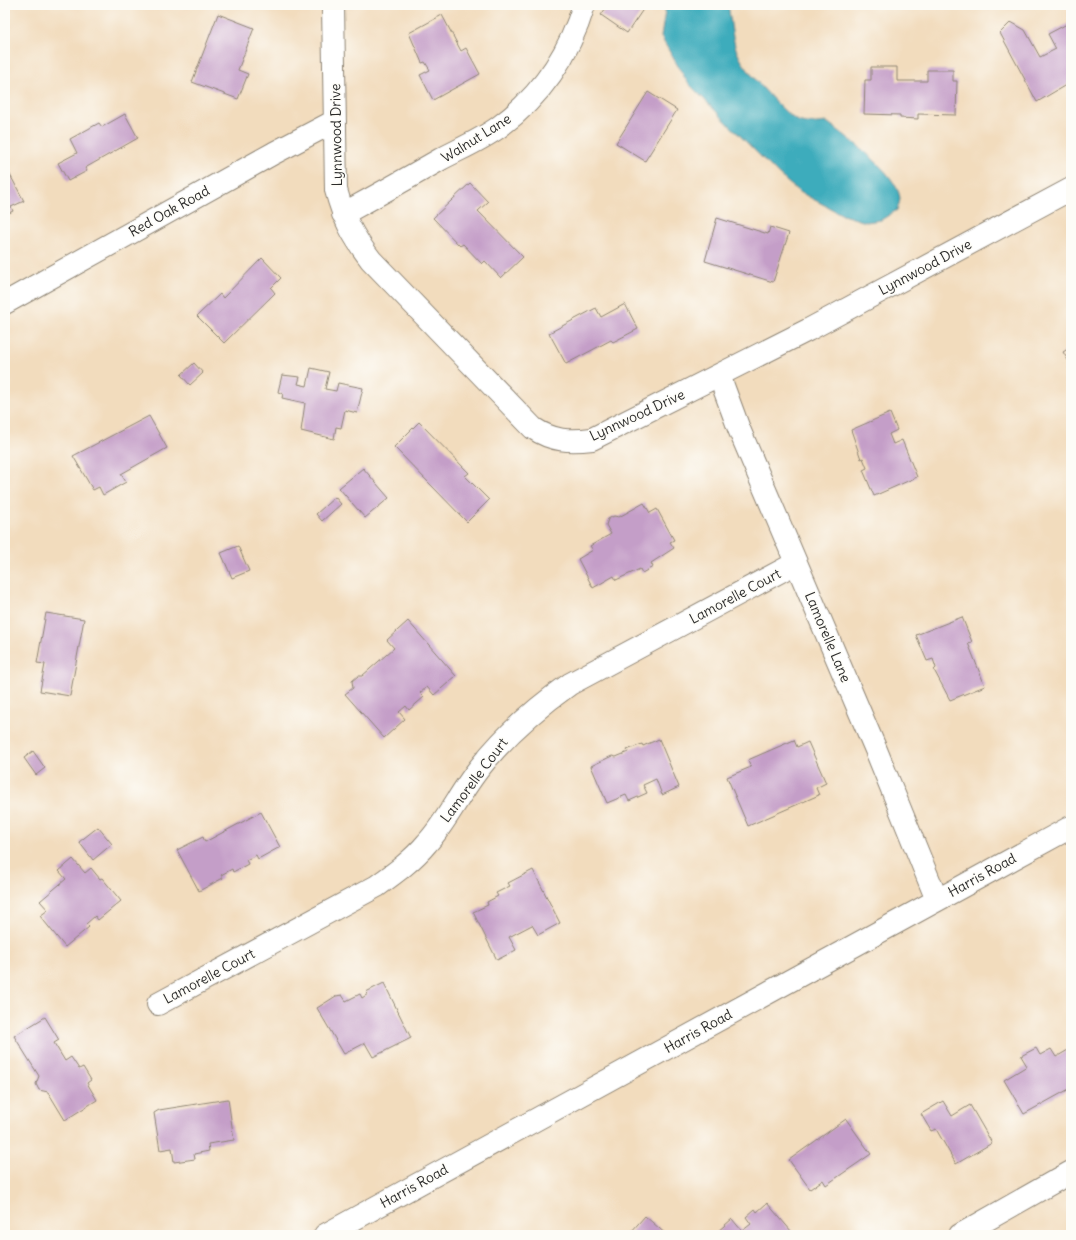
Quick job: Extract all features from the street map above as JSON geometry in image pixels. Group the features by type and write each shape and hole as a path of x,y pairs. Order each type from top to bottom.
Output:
{"street":[{"name":"Lynnwood Drive","path":"333,5 336,190 343,214 354,237 371,260 533,428 556,440 574,442 592,439 808,330 1071,188"},
{"name":"Walnut Lane","path":"343,214 498,128 528,102 550,78 564,56 580,20 584,5"},
{"name":"Red Oak Road","path":"5,303 274,152 335,121"},
{"name":"Lamorelle Lane","path":"719,375 739,429 937,900"},
{"name":"Lamorelle Court","path":"158,1004 377,886 404,866 428,843 480,766 509,733 541,704 570,684 796,563"},
{"name":"Harris Road","path":"325,1235 1071,827"},
{"path":"960,1235 1071,1172"}],"water":[{"path":"666,5 728,5 733,38 737,51 756,80 782,109 796,120 808,123 827,122 870,156 881,167 897,188 900,198 897,210 881,220 866,222 843,215 798,191 778,174 688,83 661,37"}],"building":[{"path":"608,5 646,5 627,33 601,15"},
{"path":"218,14 254,28 238,70 248,74 238,99 192,82"},
{"path":"442,15 461,51 466,48 480,74 433,100 420,75 430,70 425,62 422,63 409,33"},
{"path":"1011,22 1025,30 1040,57 1056,49 1048,34 1069,23 1071,25 1071,82 1037,102 1000,33"},
{"path":"871,67 897,67 897,81 927,81 927,70 953,70 953,81 957,81 956,115 918,114 918,119 900,118 900,115 864,114 865,80 871,80"},
{"path":"648,92 677,110 645,161 616,143"},
{"path":"125,114 138,138 85,168 87,171 68,181 58,163 77,153 70,139 99,123 102,127"},
{"path":"9,173 24,201 11,207 13,211 5,215 5,175"},
{"path":"470,183 488,202 478,211 523,257 501,278 485,261 482,264 463,244 460,246 433,218"},
{"path":"717,218 768,234 770,227 789,233 773,282 705,261"},
{"path":"262,258 281,278 271,288 275,293 224,343 197,316 220,294 223,298"},
{"path":"625,304 638,329 613,342 611,340 566,364 549,333 596,308 601,317"},
{"path":"1071,347 1071,365 1063,352"},
{"path":"194,363 203,373 190,385 181,375"},
{"path":"311,368 329,372 325,389 336,391 338,383 363,388 357,413 345,410 341,428 336,427 334,439 301,431 305,403 282,398 283,394 278,392 282,375 300,377 298,384 307,386"},
{"path":"890,413 897,430 889,434 893,444 902,440 917,477 874,496 863,470 867,468 863,458 861,459 851,430"},
{"path":"149,416 167,448 121,474 126,482 103,495 99,487 93,490 73,456"},
{"path":"419,422 469,473 465,476 489,500 467,522 394,447"},
{"path":"363,468 389,498 365,518 339,488"},
{"path":"335,497 341,504 322,521 316,514"},
{"path":"644,503 650,513 657,509 674,540 670,542 674,548 651,563 653,567 642,573 640,569 616,580 614,576 593,588 578,559 593,550 590,546 611,534 606,525 608,519 614,516 619,517"},
{"path":"238,546 249,571 232,578 221,553"},
{"path":"46,613 84,619 70,696 40,691 45,664 37,663"},
{"path":"962,617 972,642 968,643 985,686 950,700 934,670 936,668 933,659 927,661 916,635"},
{"path":"408,621 456,676 434,695 427,687 420,693 424,697 409,710 406,706 399,712 405,719 384,738 345,694 353,688 352,681 358,676 362,676 394,648 387,640"},
{"path":"659,739 679,787 662,795 656,779 643,785 647,793 629,801 626,795 607,803 591,766 612,756 616,757 628,752 627,750 642,744 643,746"},
{"path":"794,740 797,747 808,742 826,783 816,788 819,795 748,826 727,777 751,767 748,760"},
{"path":"33,751 45,768 36,775 24,758"},
{"path":"261,812 280,847 258,859 256,855 246,860 248,864 233,872 232,869 221,875 223,878 199,891 177,850 203,837 205,842"},
{"path":"98,827 112,844 93,860 79,842"},
{"path":"73,859 85,873 91,868 100,879 102,878 121,901 98,920 95,916 86,924 89,927 65,947 40,916 48,910 40,901 66,879 59,871"},
{"path":"533,870 560,923 538,935 532,925 509,937 516,950 497,960 473,912 488,905 487,902 498,896 496,893 510,886 508,883"},
{"path":"384,983 411,1038 373,1057 365,1043 344,1054 317,1008 336,996 342,995 346,1001 360,994 362,998 368,994 366,992"},
{"path":"45,1017 59,1040 54,1043 65,1061 71,1057 79,1069 83,1067 91,1080 87,1083 97,1100 65,1120 48,1092 39,1090 36,1084 39,1076 14,1036"},
{"path":"1036,1048 1040,1055 1051,1049 1056,1057 1068,1050 1071,1054 1071,1088 1024,1114 1004,1080 1027,1066 1021,1056"},
{"path":"228,1099 234,1140 208,1144 209,1151 194,1154 195,1159 174,1162 172,1148 160,1150 154,1113 159,1110"},
{"path":"943,1101 952,1116 970,1105 992,1143 956,1164 936,1129 931,1131 921,1114"},
{"path":"846,1119 871,1154 826,1185 823,1180 810,1189 789,1160"},
{"path":"767,1203 792,1232 789,1235 720,1235 717,1232 732,1219 742,1231 751,1224 746,1217 755,1209 757,1212"},
{"path":"645,1216 667,1235 634,1235 631,1232"}]}
